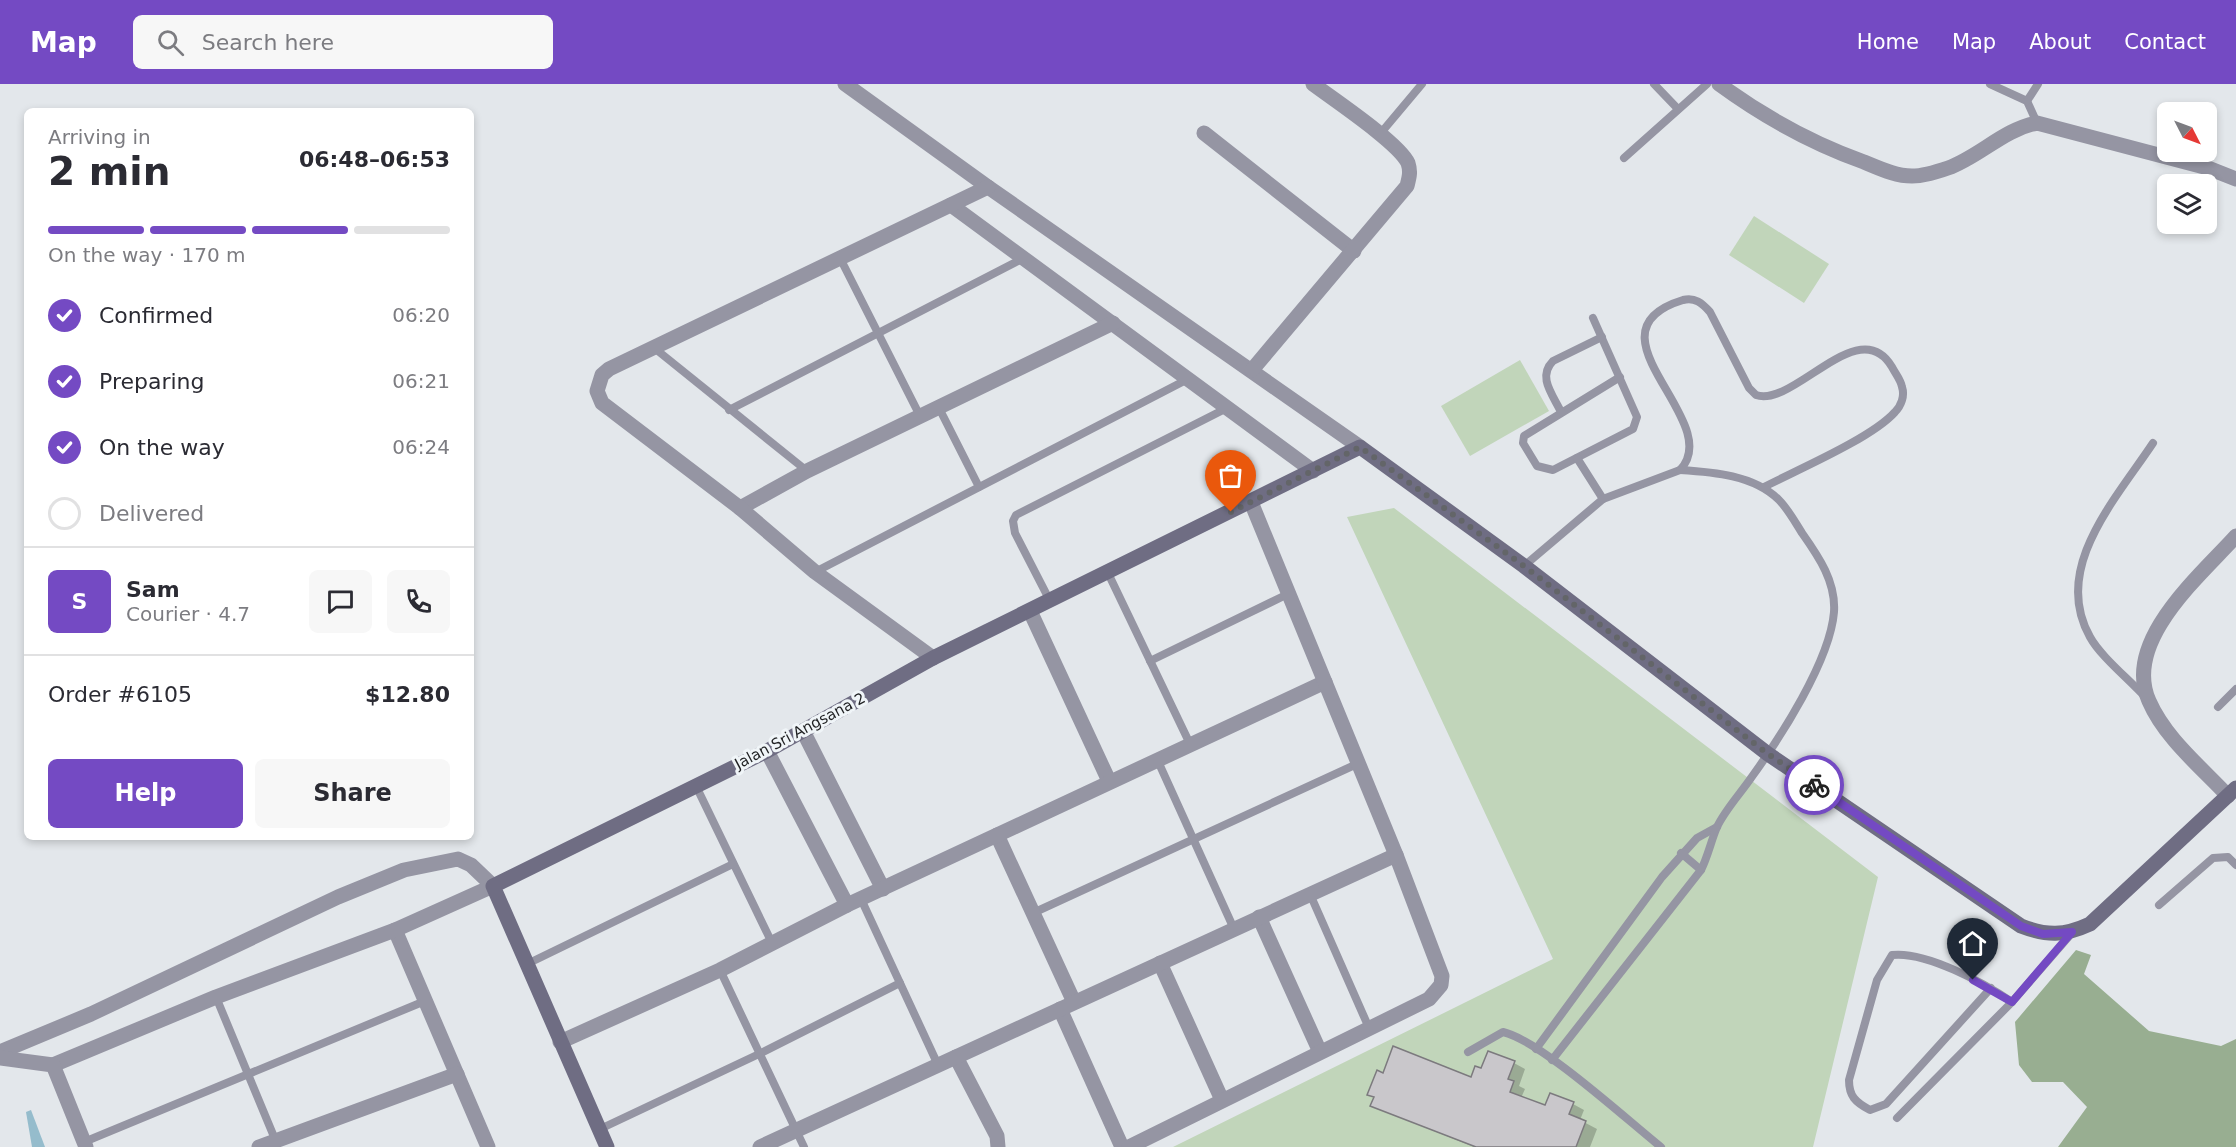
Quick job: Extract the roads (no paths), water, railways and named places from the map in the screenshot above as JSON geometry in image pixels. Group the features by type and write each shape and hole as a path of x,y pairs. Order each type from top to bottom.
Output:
{"street":[{"path":"845,84 988,187 1252,370 1524,566 1768,754 2021,926 2043,934 2072,932 2090,924 2232,792 2173,737 2149,700 2146,666 2148,649 2159,625 2176,602 2236,536"},
{"path":"1252,370 1407,186 1410,172 1407,160 1380,135 1312,84"},
{"path":"1719,84 1754,109 1799,134 1882,169 1911,176 1930,174 1950,167 1977,154 2022,126 2037,123 2208,168 2236,179"},
{"path":"1204,133 1354,251"},
{"path":"933,658 815,572 740,508 602,403 597,391 602,375 652,347 988,187"},
{"path":"951,205 1191,378 1313,471"},
{"path":"740,508 807,471 1113,323"},
{"name":"Jalan Sri Angsana 2","path":"493,886 767,751 933,658 1360,447"},
{"path":"1129,1147 1429,999 1441,985 1442,976 1396,855 1251,502"},
{"path":"1030,611 1109,781"},
{"path":"560,1042 720,970 854,902 1325,682"},
{"path":"803,730 883,889"},
{"path":"767,751 854,902"},
{"path":"997,835 1033,913 1122,1147"},
{"path":"760,1147 1396,855"},
{"path":"0,1052 91,1014 338,897 404,870 458,860 471,865 493,886 607,1147"},
{"path":"0,1058 53,1065 216,997 395,930 493,886"},
{"path":"1259,917 1320,1052"},
{"path":"395,930 488,1147"},
{"path":"1160,963 1222,1100"},
{"path":"956,1057 997,1136 998,1147"},
{"path":"53,1065 85,1145"},
{"path":"259,1147 277,1144 457,1074"}],"lane":[{"path":"1380,135 1422,84"},
{"path":"1654,84 1678,109"},
{"path":"1624,158 1707,84"},
{"path":"1990,84 2026,101 2037,123"},
{"path":"2026,101 2038,84"},
{"path":"840,258 920,416"},
{"path":"729,410 1024,258"},
{"path":"1524,566 1603,499 1680,470 1687,463 1691,445 1682,421 1644,346 1644,331 1649,320 1665,308 1684,300 1693,299 1702,303 1710,312 1749,388 1763,398 1861,349 1877,350 1887,359 1903,387 1902,403 1895,413 1861,437 1764,487"},
{"path":"1593,318 1620,376 1637,417 1636,425 1577,458 1547,471 1537,466 1523,443 1524,436 1620,376"},
{"path":"1561,412 1545,380 1548,366 1553,361 1602,337"},
{"path":"652,347 807,471"},
{"path":"815,572 1191,378"},
{"path":"1050,601 1015,533 1013,521 1016,515 1229,407"},
{"path":"939,408 980,488"},
{"path":"2149,700 2090,639 2077,609 2078,572 2089,543 2152,443"},
{"path":"1577,458 1603,499"},
{"path":"1552,1060 1701,870 1711,850 1717,827 1768,754 1821,661 1834,613 1833,594 1822,562 1780,501 1764,487 1723,474 1680,470"},
{"path":"1108,573 1190,744"},
{"path":"1150,661 1290,593"},
{"path":"2218,707 2236,689"},
{"path":"1157,759 1234,929"},
{"path":"1033,913 1359,764"},
{"path":"696,786 772,943"},
{"path":"1536,1049 1681,853 1697,838 1717,827"},
{"path":"1681,853 1701,870"},
{"path":"2159,905 2213,858 2228,857 2236,865"},
{"path":"527,964 734,864"},
{"path":"1310,894 1369,1028"},
{"path":"854,902 900,983 938,1065"},
{"path":"1897,1118 2012,1002 2072,932"},
{"path":"1991,988 1886,1104 1870,1110 1853,1099 1849,1091 1849,1080 1877,980 1892,955 1902,953 1923,959 1991,988 2012,1002"},
{"path":"720,970 804,1147"},
{"path":"600,1129 759,1054 900,983"},
{"path":"216,997 277,1144"},
{"path":"85,1145 248,1074 425,1001"},
{"path":"1468,1053 1503,1032 1514,1034 1552,1060 1661,1147"}],"water":[{"path":"31,1110 45,1147 32,1147 26,1112"}]}
